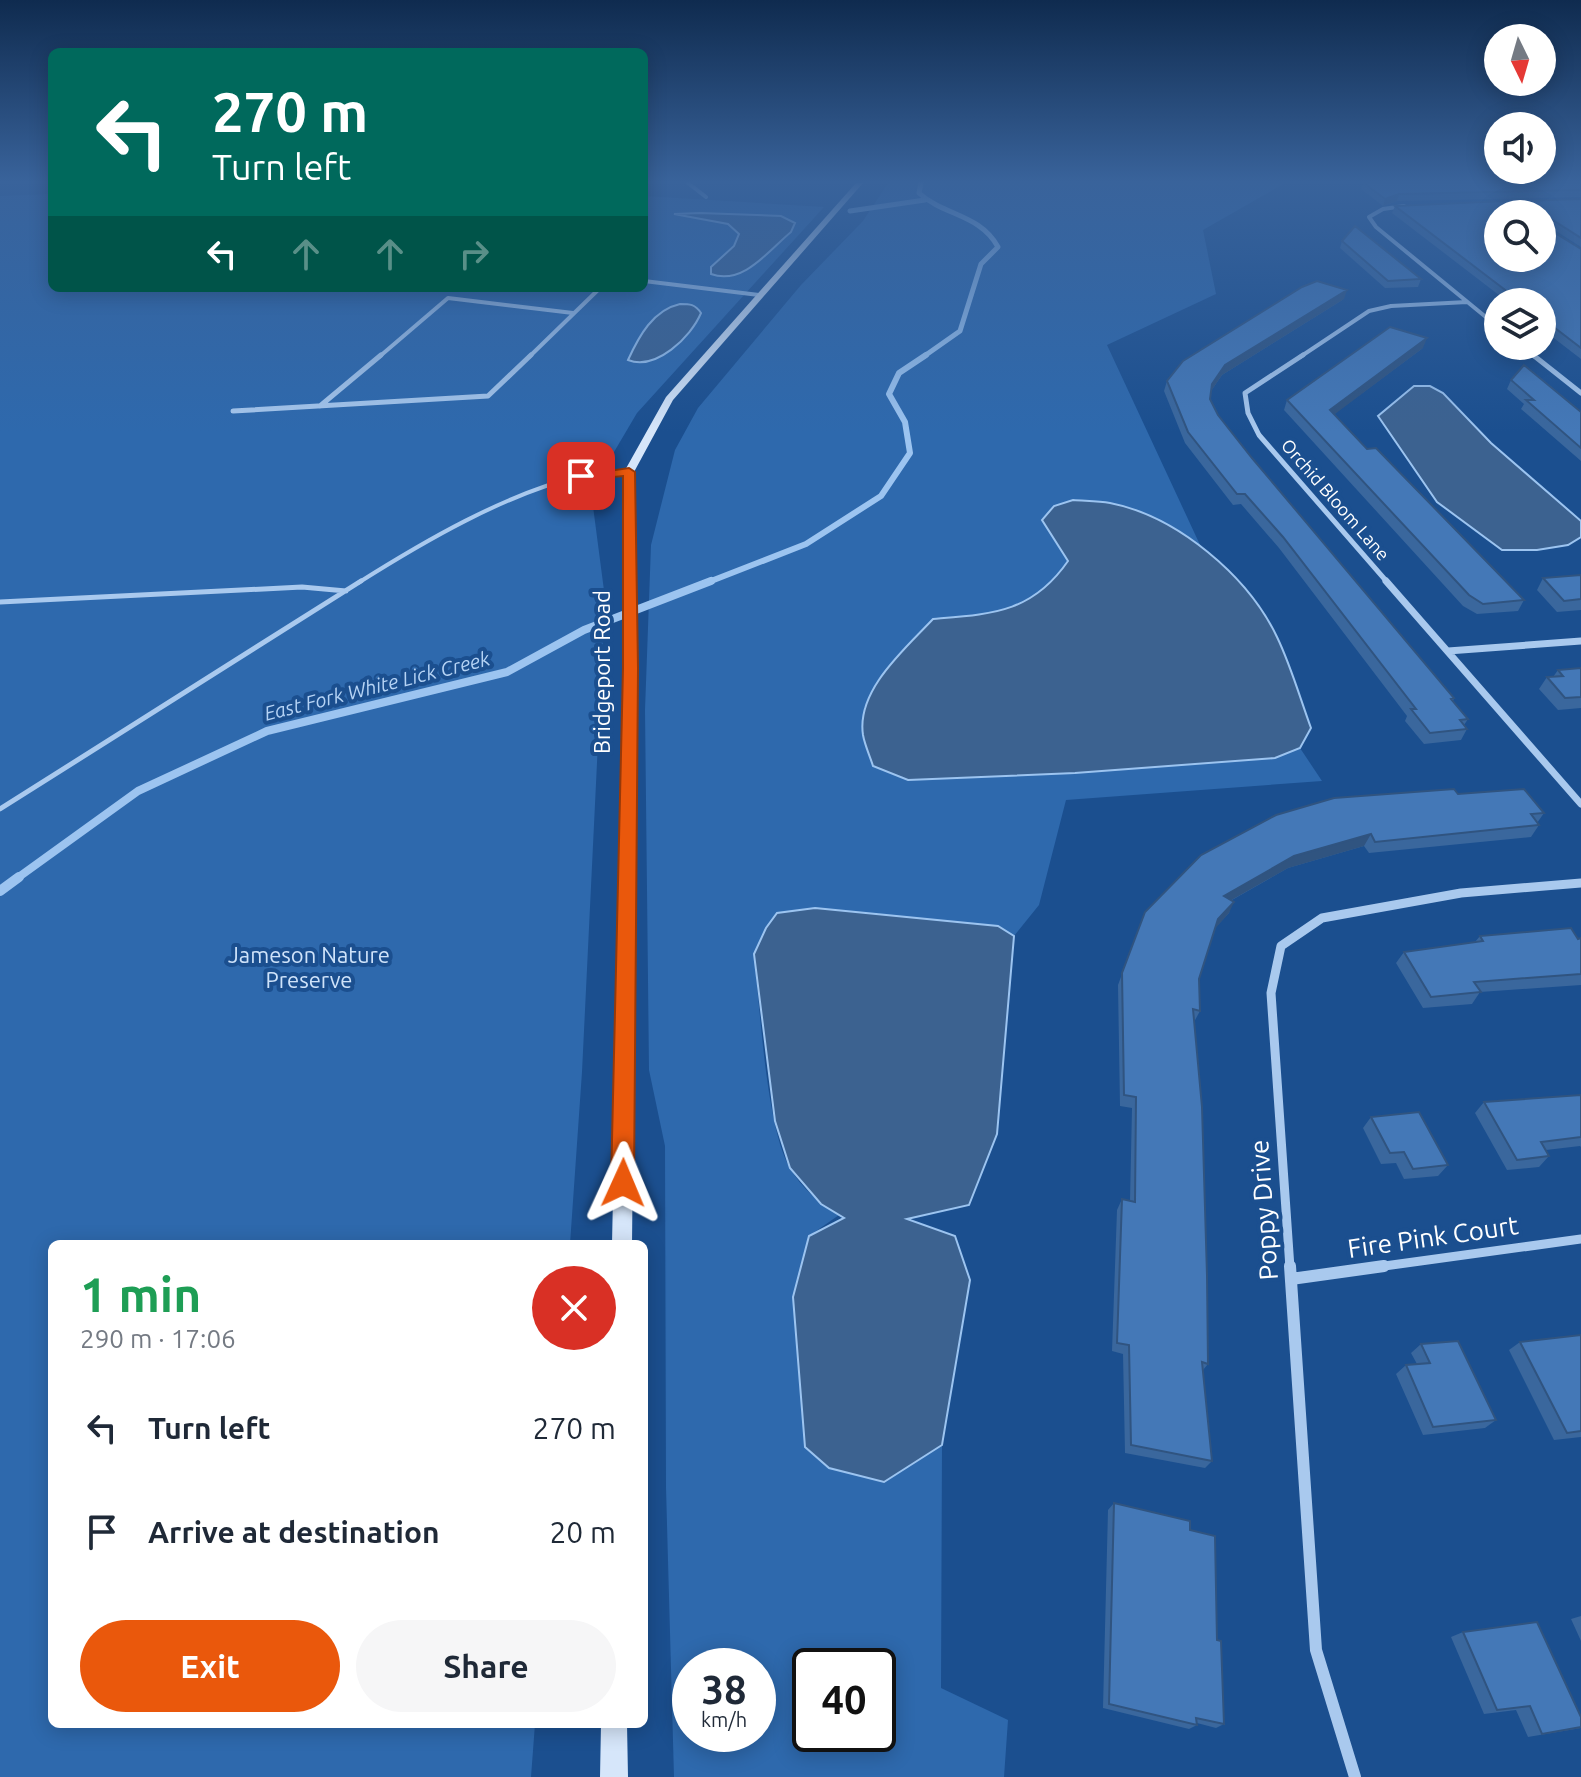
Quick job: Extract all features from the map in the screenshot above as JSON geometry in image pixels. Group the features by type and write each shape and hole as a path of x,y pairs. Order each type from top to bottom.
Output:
{"street":[{"name":"Bridgeport Road","path":"622,1240 631,668 629,472 669,399 785,266"},
{"path":"1423,266 1484,316"},
{"path":"648,281 759,295"},
{"path":"233,411 488,396 596,292"},
{"path":"319,406 448,298 573,313"},
{"name":"Orchid Bloom Lane","path":"1467,302 1391,306 1369,311 1245,393 1248,413 1259,435 1581,804"},
{"path":"1540,360 1581,393"},
{"path":"1448,651 1581,641"},
{"name":"Poppy Drive","path":"1355,1777 1316,1650 1271,993 1281,946 1322,918 1461,893 1581,883"},
{"name":"Fire Pink Court","path":"1291,1279 1581,1239"},
{"path":"614,1728 614,1777"}],"lane":[{"path":"0,809 405,553 519,497 581,476 629,472"},
{"path":"0,602 302,587 346,591"}],"green space":[{"name":"Jameson Nature Preserve","path":"0,266 48,266 48,292 648,292 648,266 771,266 637,413 591,491 605,598 582,1072 570,1240 48,1240 48,1728 535,1728 531,1777 0,1777"},
{"path":"819,266 1210,266 1216,294 1107,345 1201,547 1153,517 1068,561 1049,588 996,614 933,619 891,663 864,708 908,780 1300,748 1322,781 1066,800 1039,905 1014,936 998,926 815,908 754,954 765,1065 775,1125 790,1168 812,1195 839,1215 809,1236 884,1482 942,1445 941,1688 1008,1720 1004,1777 674,1777 673,1752 776,1752 776,1648 672,1648 672,1705 666,1488 665,1146 649,1070 645,710 651,545 675,450 698,408"}],"shaded area":[{"path":"752,266 734,275 723,276 711,274 711,267"},
{"path":"680,304 692,305 701,313 681,341 650,361 628,360 642,333 655,318"},
{"path":"1414,386 1430,386 1443,393 1491,443 1581,521 1581,537 1568,545 1537,550 1502,550 1437,502 1378,416"},
{"path":"1073,500 1110,503 1160,521 1185,535 1229,571 1264,614 1287,659 1311,728 1300,748 1275,758 1075,773 908,780 873,766 863,735 863,718 867,702 885,671 933,619 1009,608 1040,591 1068,561 1042,520 1054,506"},
{"path":"815,908 998,926 1014,936 997,1134 969,1205 907,1219 955,1236 970,1280 942,1445 884,1482 829,1468 805,1447 793,1297 809,1236 844,1218 821,1204 790,1168 775,1121 754,954 777,913"}],"building":[{"path":"1371,266 1405,266 1421,279 1388,281"},
{"path":"1474,266 1484,266 1484,272 1556,272 1556,266 1581,266 1581,348 1556,329 1556,288 1503,288"},
{"path":"1317,281 1347,290 1225,365 1212,384 1210,399 1218,415 1252,458 1454,698 1451,699 1468,719 1460,720 1467,729 1430,733 1411,709 1416,709 1283,537 1245,494 1237,494 1188,432 1167,381 1183,361 1302,287"},
{"path":"1390,327 1427,338 1330,410 1367,449 1376,448 1524,600 1483,604 1469,595 1287,400"},
{"path":"1524,365 1581,412 1581,448 1526,400 1534,400 1511,380"},
{"path":"1581,575 1581,599 1564,601 1543,578"},
{"path":"1581,668 1581,697 1565,698 1547,677 1563,676 1558,670"},
{"path":"1454,789 1458,794 1524,789 1544,813 1531,814 1539,825 1375,842 1371,834 1294,856 1224,896 1234,902 1218,919 1199,979 1200,1011 1193,1009 1202,1107 1207,1275 1208,1364 1202,1362 1212,1461 1131,1445 1129,1345 1117,1343 1122,1199 1135,1202 1136,1097 1124,1095 1122,973 1145,912 1201,855 1276,815 1334,798"},
{"path":"1571,928 1578,939 1581,938 1581,974 1474,982 1481,992 1431,997 1404,952 1483,941 1480,936"},
{"path":"1581,1095 1581,1137 1541,1142 1549,1156 1517,1160 1484,1102"},
{"path":"1419,1112 1448,1165 1413,1169 1404,1152 1390,1153 1371,1117"},
{"path":"1581,1335 1581,1431 1567,1433 1520,1342"},
{"path":"1458,1341 1496,1420 1433,1427 1406,1365 1430,1363 1421,1344"},
{"path":"1114,1503 1190,1521 1190,1530 1215,1536 1217,1640 1221,1641 1224,1724 1196,1718 1197,1725 1109,1704"},
{"path":"1537,1622 1581,1717 1581,1727 1542,1734 1530,1706 1497,1710 1463,1632"}],"waterway":[{"name":"East Fork White Lick Creek","path":"923,357 960,331 980,266"},
{"name":"East Fork White Lick Creek","path":"706,583 806,544 881,496 910,453 905,422 889,394 899,373 923,357"},
{"name":"East Fork White Lick Creek","path":"16,879 138,791 267,731 507,672 584,630 711,581"},
{"name":"East Fork White Lick Creek","path":"0,891 19,877"}],"route":[{"path":"581,476 629,472 631,668 623,1183"}]}
